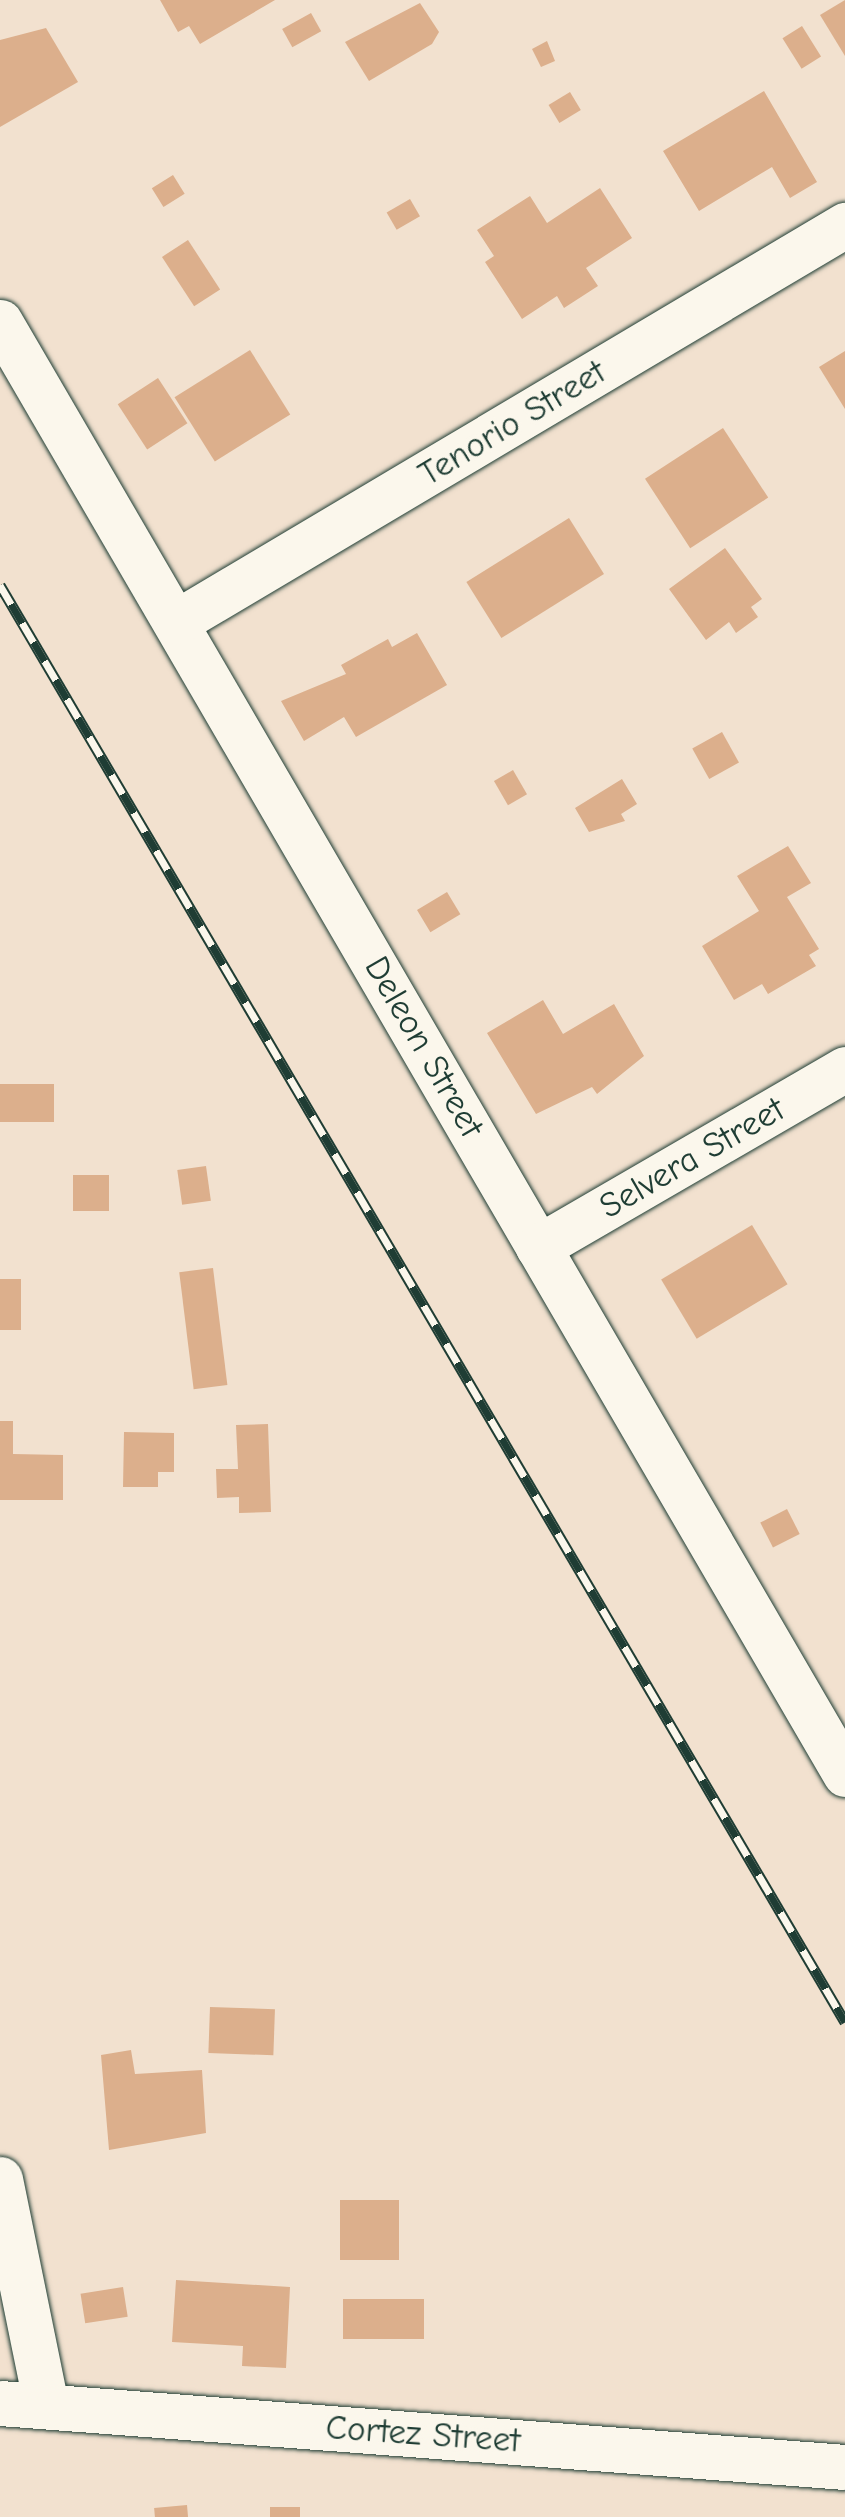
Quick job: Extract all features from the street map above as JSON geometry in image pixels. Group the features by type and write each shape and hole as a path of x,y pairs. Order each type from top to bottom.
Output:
{"street":[{"name":"Tenorio Street","path":"178,621 845,225"},
{"name":"Deleon Street","path":"0,322 178,621 845,1774"},
{"name":"Selvera Street","path":"538,1247 845,1070"},
{"path":"0,2179 46,2404"},
{"name":"Cortez Street","path":"0,2403 845,2467"}],"building":[{"path":"160,0 275,0 200,44 189,26 178,32"},
{"path":"845,0 845,56 820,15"},
{"path":"420,3 439,32 432,44 369,81 345,42"},
{"path":"311,13 321,31 292,47 282,29"},
{"path":"802,26 821,57 802,69 782,38"},
{"path":"46,28 78,82 0,127 0,40"},
{"path":"547,41 555,61 541,67 532,49"},
{"path":"764,91 817,182 790,198 772,167 699,211 663,151"},
{"path":"570,92 581,110 559,123 549,105"},
{"path":"173,175 185,194 163,207 152,188"},
{"path":"600,188 632,238 586,268 598,286 564,308 557,296 522,319 485,262 494,256 477,230 530,196 547,223"},
{"path":"410,199 420,216 397,230 387,212"},
{"path":"188,240 220,289 194,306 162,257"},
{"path":"250,350 290,414 215,462 175,397"},
{"path":"845,351 845,409 819,367"},
{"path":"158,378 187,423 147,449 118,404"},
{"path":"723,428 768,498 690,548 645,479"},
{"path":"569,518 604,574 501,638 466,582"},
{"path":"725,548 762,599 751,607 758,617 736,633 729,622 706,640 669,589"},
{"path":"417,633 447,685 356,737 344,717 304,741 281,701 346,674 341,665 388,639 392,647"},
{"path":"722,732 739,763 709,779 692,748"},
{"path":"513,770 527,794 508,805 494,781"},
{"path":"622,779 637,804 621,814 625,821 589,832 575,808"},
{"path":"788,846 811,883 787,897 819,949 809,955 816,966 768,994 762,984 734,1000 702,946 759,911 737,876"},
{"path":"447,892 460,914 430,932 417,910"},
{"path":"543,1000 563,1034 614,1004 644,1056 597,1094 592,1087 536,1114 487,1033"},
{"path":"0,1084 54,1084 54,1122 0,1122"},
{"path":"206,1166 211,1201 182,1205 177,1170"},
{"path":"73,1175 109,1175 109,1211 73,1211"},
{"path":"752,1225 788,1284 697,1339 661,1280"},
{"path":"213,1268 227,1385 194,1389 179,1272"},
{"path":"0,1279 21,1279 21,1330 0,1330"},
{"path":"0,1421 13,1421 13,1454 63,1455 63,1500 0,1500"},
{"path":"268,1424 271,1512 239,1513 239,1497 217,1498 216,1469 238,1469 236,1425"},
{"path":"124,1432 174,1433 174,1472 158,1472 158,1487 123,1487"},
{"path":"787,1509 800,1534 773,1548 760,1523"},
{"path":"210,2007 275,2009 273,2055 208,2053"},
{"path":"131,2050 135,2074 202,2070 206,2133 109,2150 101,2055"},
{"path":"340,2200 399,2200 399,2260 340,2260"},
{"path":"176,2280 290,2287 286,2368 242,2366 243,2346 172,2342"},
{"path":"123,2287 128,2317 85,2323 81,2294"},
{"path":"343,2299 424,2299 424,2339 343,2339"},
{"path":"187,2505 188,2517 155,2517 154,2508"},
{"path":"270,2507 300,2507 300,2517 270,2517"}],"railway":[{"path":"0,585 845,2022"}]}
